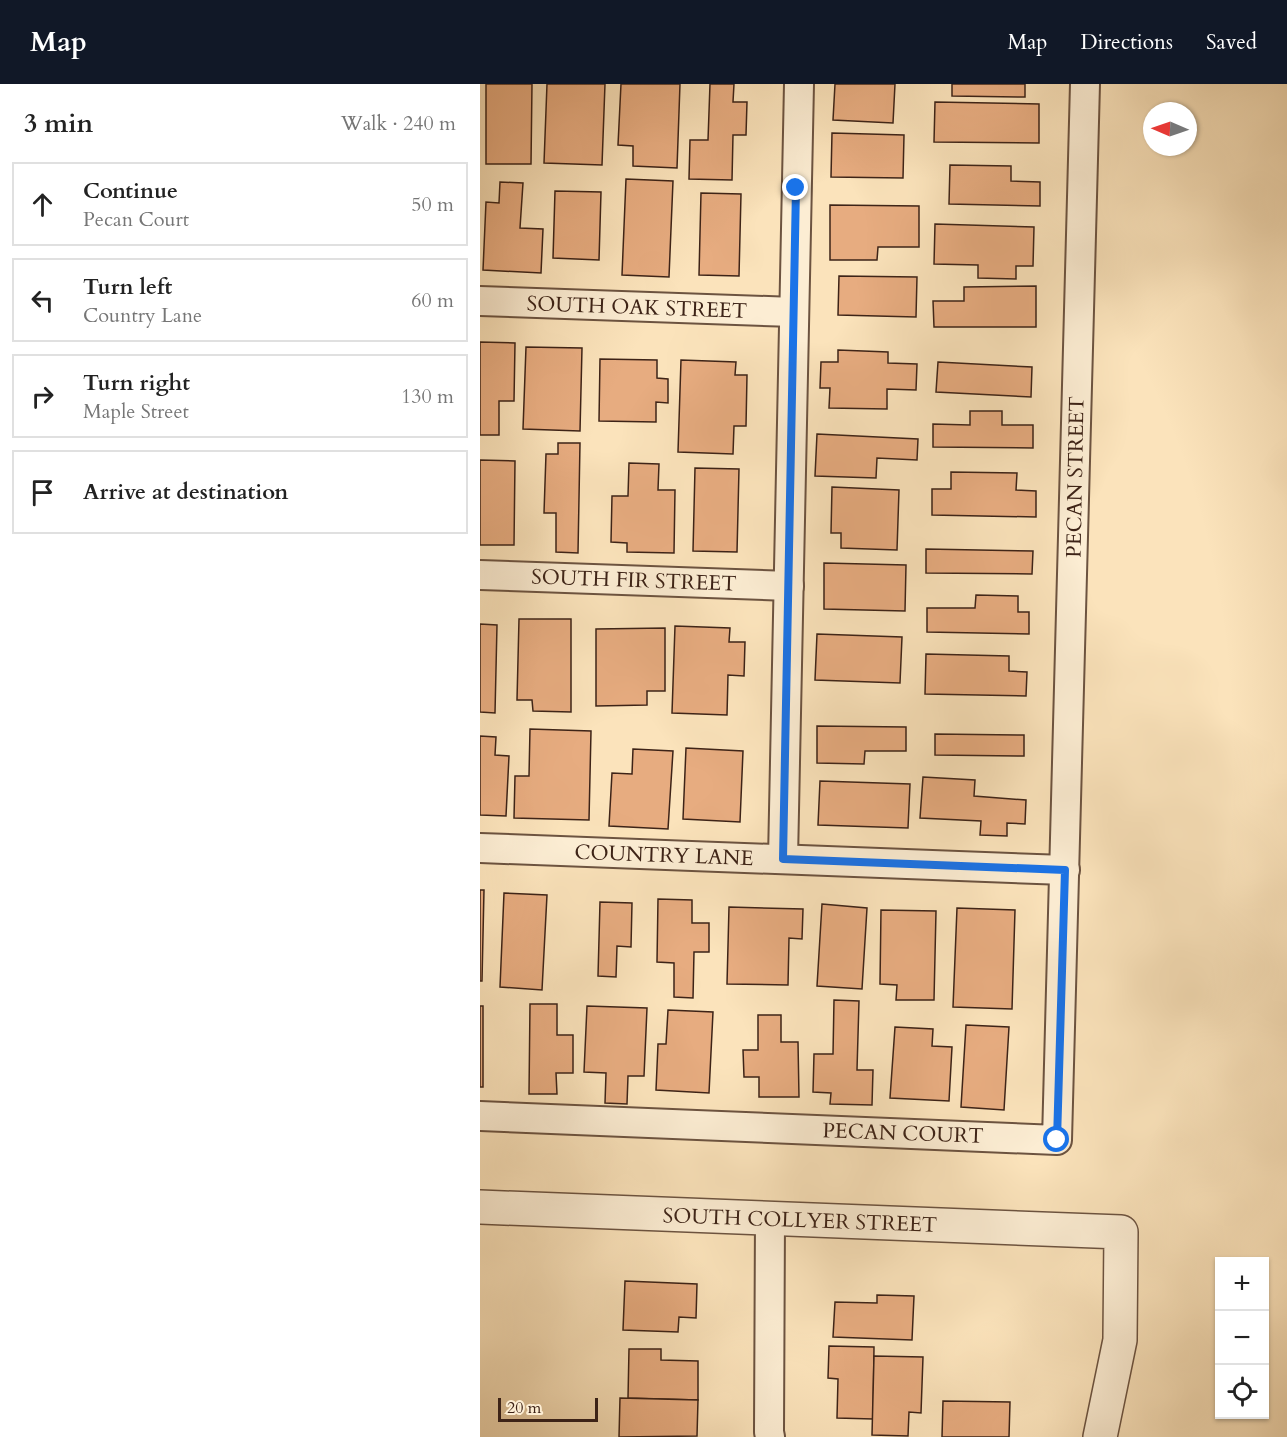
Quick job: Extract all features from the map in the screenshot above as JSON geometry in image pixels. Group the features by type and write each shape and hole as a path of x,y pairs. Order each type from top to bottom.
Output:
{"street":[{"path":"783,859 799,84"},
{"name":"PECAN STREET","path":"1065,870 1084,84"},
{"name":"SOUTH OAK STREET","path":"480,301 794,312"},
{"name":"SOUTH FIR STREET","path":"480,575 789,585"},
{"name":"COUNTRY LANE","path":"480,848 1065,870"},
{"name":"PECAN COURT","path":"480,1116 1057,1140 1065,870"},
{"name":"SOUTH COLLYER STREET","path":"480,1207 1121,1232 1120,1340 1100,1437"},
{"path":"770,1218 770,1437"}],"building":[{"path":"486,84 532,84 531,164 486,164"},
{"path":"547,84 605,84 602,165 544,163"},
{"path":"621,84 680,84 677,168 633,166 633,146 618,145"},
{"path":"710,84 734,84 733,102 747,102 746,135 733,135 732,180 689,179 690,140 708,140"},
{"path":"835,84 895,84 893,123 833,120"},
{"path":"952,84 1025,84 1025,97 952,96"},
{"path":"935,102 1039,104 1039,143 934,142"},
{"path":"832,133 904,135 903,178 831,177"},
{"path":"950,165 1011,166 1011,181 1040,182 1040,206 949,204"},
{"path":"626,179 673,181 669,277 622,275"},
{"path":"500,182 523,183 520,228 543,229 541,273 483,270 486,202 499,203"},
{"path":"555,191 601,192 599,260 553,258"},
{"path":"701,193 741,194 739,276 699,275"},
{"path":"830,205 919,206 919,247 878,247 877,260 830,260"},
{"path":"935,224 1034,227 1033,266 1016,266 1016,279 978,278 978,265 934,264"},
{"path":"839,276 917,277 916,317 838,315"},
{"path":"1036,286 1036,327 934,327 933,301 964,301 964,287"},
{"path":"480,342 515,343 514,401 499,401 499,435 480,435"},
{"path":"526,347 582,348 580,431 523,429"},
{"path":"838,350 888,352 888,363 917,364 916,390 887,389 887,409 829,408 830,388 820,388 821,362 838,362"},
{"path":"600,359 657,360 657,378 668,379 668,403 656,402 656,422 599,421"},
{"path":"681,360 736,362 735,375 747,375 746,426 734,426 733,454 678,452"},
{"path":"938,362 1032,367 1031,397 936,392"},
{"path":"970,411 1002,411 1002,425 1033,425 1033,448 933,447 933,424 970,425"},
{"path":"817,434 918,439 917,460 877,458 876,478 815,476"},
{"path":"558,443 580,443 578,553 556,552 556,513 544,513 546,454 558,454"},
{"path":"480,460 515,461 514,545 480,545"},
{"path":"629,463 659,464 658,490 675,490 674,553 627,552 627,543 611,542 612,496 628,496"},
{"path":"695,468 739,469 737,552 693,551"},
{"path":"951,472 1017,473 1016,490 1036,491 1036,517 932,515 932,489 951,489"},
{"path":"832,487 899,490 897,550 841,548 841,533 831,533"},
{"path":"926,549 1033,551 1032,574 926,573"},
{"path":"824,563 906,565 905,611 824,609"},
{"path":"976,595 1018,596 1018,612 1029,612 1029,634 927,632 927,608 975,608"},
{"path":"519,619 571,619 571,712 533,711 532,700 517,700"},
{"path":"480,624 497,625 495,713 480,712"},
{"path":"675,626 730,628 729,642 745,642 744,676 728,675 727,715 672,713"},
{"path":"665,628 665,691 647,691 647,705 596,706 596,629"},
{"path":"817,634 902,637 900,683 815,680"},
{"path":"926,654 1009,656 1009,671 1027,672 1026,696 925,694"},
{"path":"817,726 906,727 906,751 865,751 864,764 817,763"},
{"path":"530,729 591,731 589,820 514,818 515,776 529,776"},
{"path":"935,734 1024,735 1024,756 935,755"},
{"path":"480,736 496,737 495,755 509,756 506,816 480,815"},
{"path":"686,748 743,751 740,822 683,819"},
{"path":"633,749 673,751 668,829 609,826 612,773 632,774"},
{"path":"923,777 975,780 974,796 1026,800 1025,824 1007,823 1007,836 980,835 981,821 920,818"},
{"path":"820,781 910,784 908,828 818,825"},
{"path":"480,890 484,890 482,981 480,981"},
{"path":"504,893 547,895 542,990 500,987"},
{"path":"658,899 692,900 692,923 709,923 709,952 694,952 693,998 674,997 674,963 657,962"},
{"path":"600,902 632,903 631,947 617,946 616,977 598,976"},
{"path":"822,904 867,908 862,989 817,986"},
{"path":"729,907 803,909 802,939 789,938 788,985 727,984"},
{"path":"957,908 1015,910 1012,1009 953,1007"},
{"path":"881,910 936,911 934,1000 896,1000 897,985 880,984"},
{"path":"834,1000 859,1001 857,1070 873,1070 872,1105 830,1104 831,1093 813,1092 814,1054 833,1054"},
{"path":"530,1004 557,1004 557,1035 573,1035 573,1073 556,1073 557,1094 529,1094"},
{"path":"480,1006 483,1006 483,1087 480,1087"},
{"path":"587,1006 647,1008 644,1076 628,1076 627,1104 605,1103 606,1073 584,1072"},
{"path":"668,1010 713,1012 709,1093 656,1090 658,1044 666,1044"},
{"path":"758,1015 781,1015 781,1042 798,1042 799,1097 759,1097 759,1077 744,1077 743,1050 758,1050"},
{"path":"966,1025 1009,1027 1004,1110 961,1107"},
{"path":"895,1027 933,1029 932,1046 952,1047 949,1101 890,1098"},
{"path":"625,1281 697,1284 696,1318 679,1317 678,1332 623,1330"},
{"path":"877,1295 914,1296 912,1340 833,1337 835,1302 877,1303"},
{"path":"829,1346 874,1347 873,1419 837,1418 838,1379 828,1378"},
{"path":"629,1349 661,1349 661,1360 698,1361 698,1400 628,1398"},
{"path":"874,1356 923,1357 921,1413 909,1412 908,1436 872,1435"},
{"path":"620,1398 698,1400 697,1436 619,1437"},
{"path":"943,1401 1010,1402 1009,1437 942,1437"}],"route":[{"path":"796,188 783,859 1065,870 1057,1140"}]}
